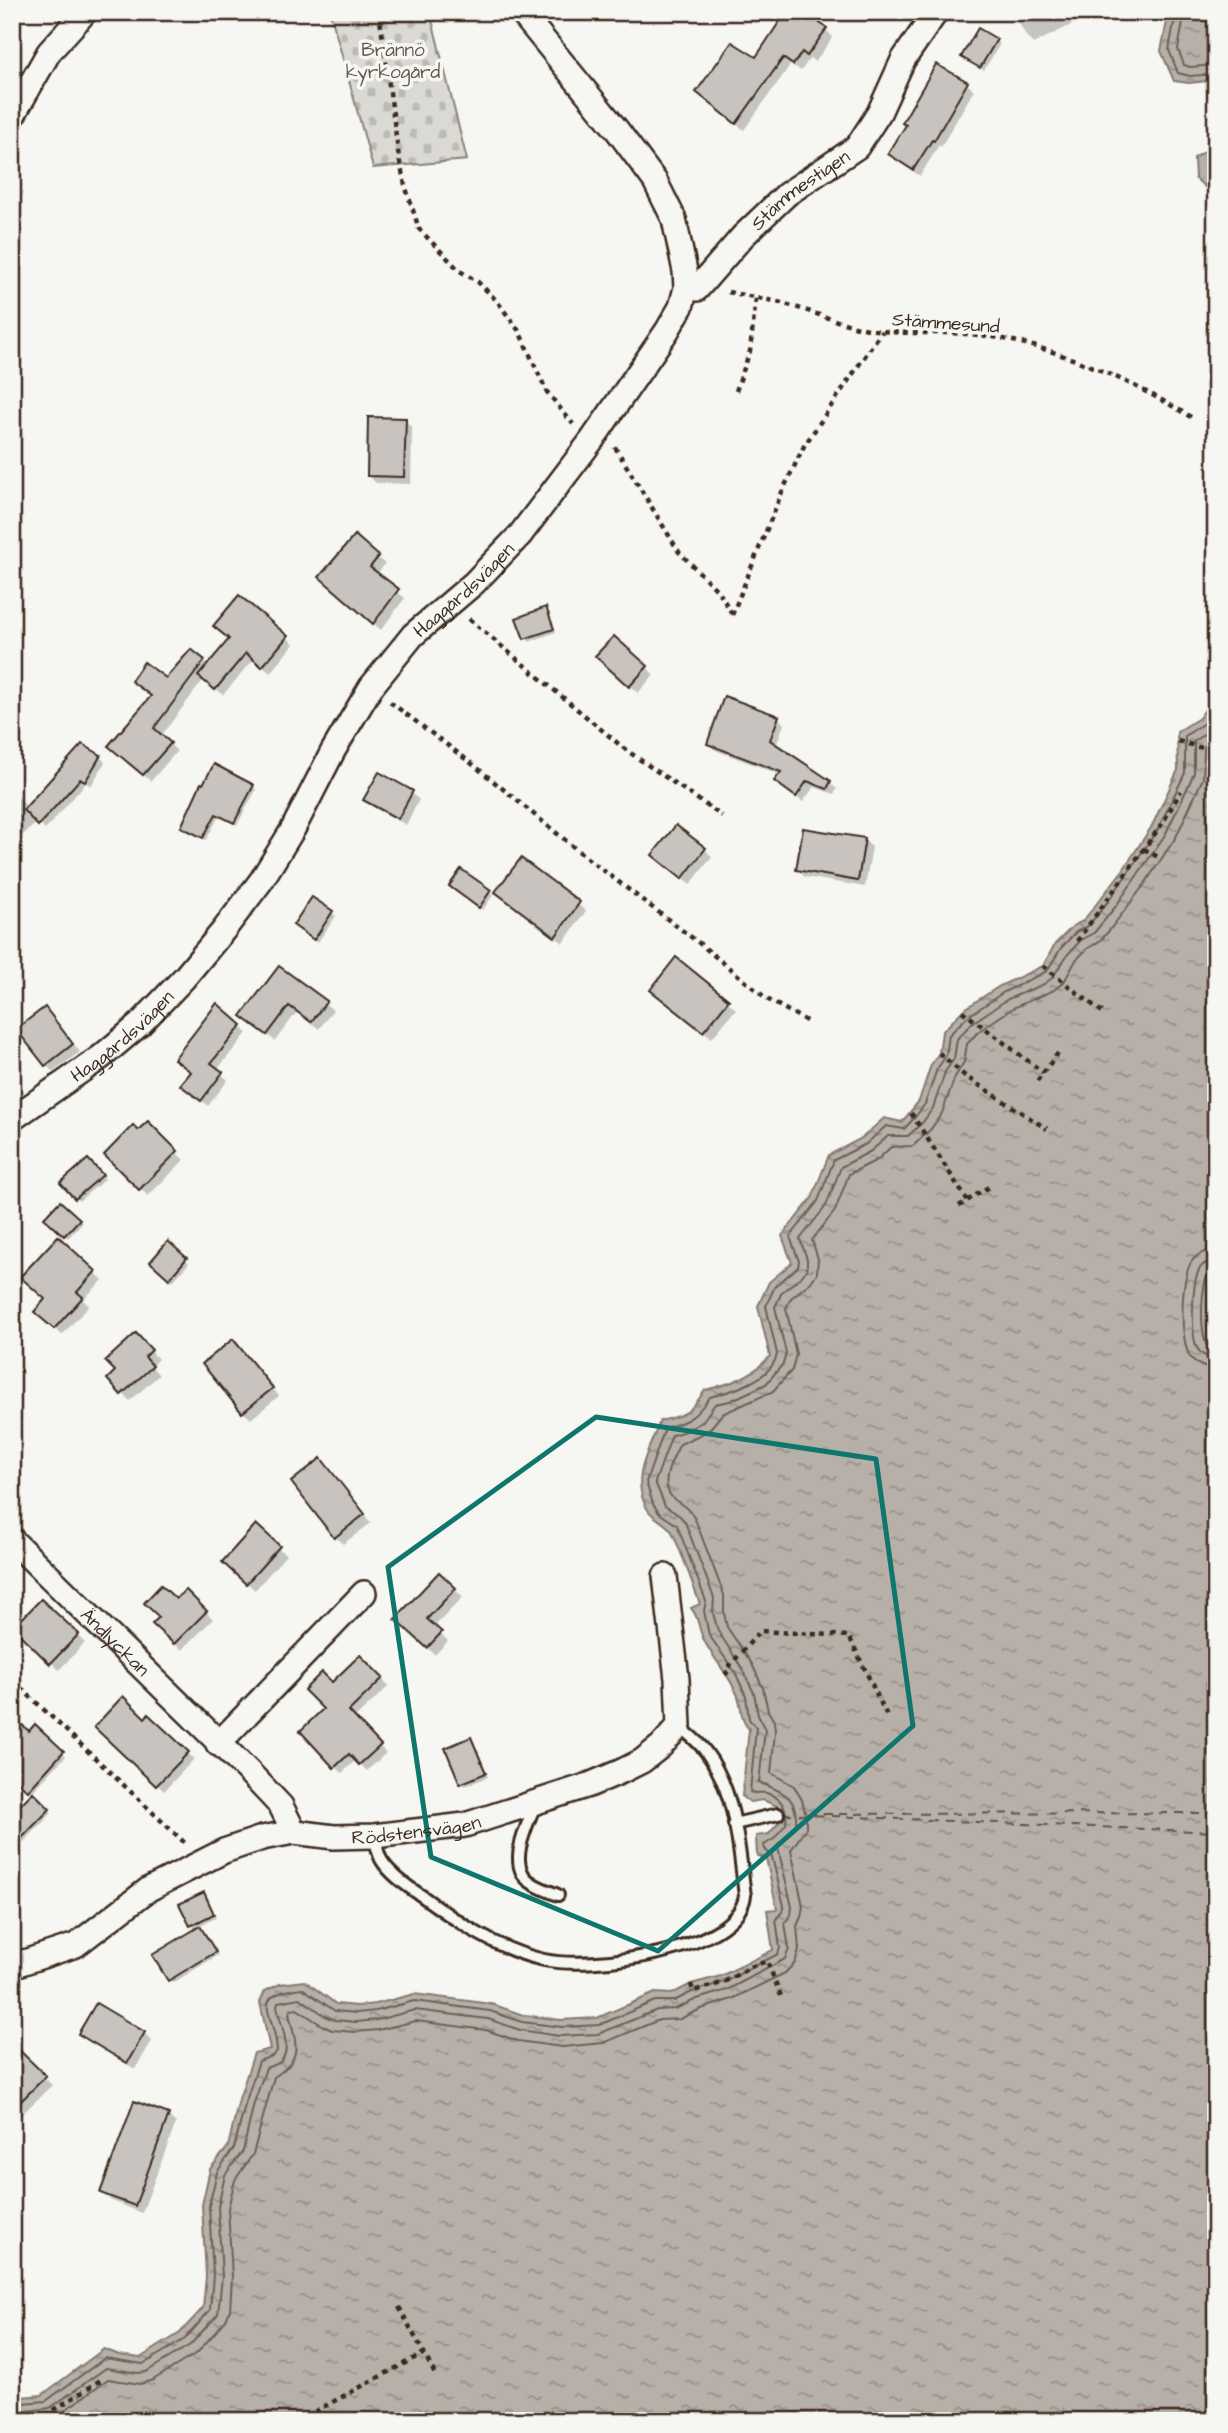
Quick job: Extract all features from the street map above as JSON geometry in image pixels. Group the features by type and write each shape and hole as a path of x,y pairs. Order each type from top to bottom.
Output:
{"street":[{"path":"12,117 49,52 85,12"},
{"name":"Haggårdsvägen","path":"12,1119 101,1057 130,1032 184,978 223,931 267,870 293,828 332,751 371,687 413,635 474,583 520,535 597,432 675,320 681,307 686,288 685,271 674,219 655,181 521,12"},
{"name":"Stämmestigen","path":"697,289 743,236 787,194 857,147 879,113 903,60 936,12"},
{"name":"Ändlyckan","path":"12,1540 281,1806 294,1832"},
{"path":"665,1576 677,1679 679,1726"},
{"path":"218,1744 364,1593"},
{"name":"Rödstensvägen","path":"12,1966 76,1945 149,1889 203,1861 262,1838 294,1832 334,1837 374,1836 465,1825 589,1785 642,1761 661,1746 679,1726"}],"lane":[{"path":"374,1836 381,1860 404,1884 469,1929 509,1949 545,1960 572,1962 618,1960 698,1943 734,1917 743,1907 745,1896 734,1824 717,1769 705,1750 679,1726"},
{"path":"536,1802 525,1833 519,1866 524,1877 531,1883 558,1895"},
{"path":"734,1824 778,1814"}],"path":[{"path":"379,12 399,158 419,229 460,271 478,282 497,301 519,331 547,391 572,424 597,432 679,552 719,592 732,615 782,492 804,446 882,331"},
{"name":"Stämmesund","path":"697,289 784,303 853,326 882,331 977,334 1026,345 1075,361 1135,387 1194,419"},
{"path":"736,391 750,351 756,298"},
{"path":"450,603 626,750 722,816"},
{"path":"371,687 475,766 767,999 808,1023"},
{"path":"1178,741 1216,752"},
{"path":"1077,941 1162,824 1181,792"},
{"path":"1144,849 1158,857"},
{"path":"1091,911 1099,911"},
{"path":"1043,966 1106,1015"},
{"path":"962,1012 1044,1073"},
{"path":"1037,1081 1061,1049"},
{"path":"939,1053 965,1076 1047,1129"},
{"path":"911,1112 967,1200"},
{"path":"959,1206 990,1186"},
{"path":"728,1675 726,1671 760,1632 849,1636 888,1718"},
{"path":"21,1688 203,1861"},
{"path":"691,1984 693,1991 722,1983 767,1961 781,1996"},
{"path":"399,2307 436,2376"},
{"path":"297,2421 424,2353"},
{"path":"37,2421 102,2379"}],"highlighted area":[{"path":"596,1417 876,1459 913,1726 658,1951 431,1857 388,1567"}],"green space":[{"name":"Brännö kyrkogård","path":"330,12 430,12 467,160 373,168"}],"water":[{"path":"1169,12 1216,12 1216,80 1189,83 1174,81 1161,51"},
{"path":"1216,145 1216,197 1195,178 1194,158"},
{"path":"1216,694 1216,1246 1209,1307 1212,1342 1216,1343 1216,2421 12,2421 12,2398 42,2395 104,2349 119,2355 140,2358 180,2333 203,2308 206,2276 202,2205 210,2169 228,2147 239,2099 254,2053 270,2049 260,2002 265,1991 280,1984 305,1981 336,2004 376,2004 414,1994 492,2004 523,2015 561,2020 597,2018 655,1993 672,1994 691,1984 721,1976 773,1950 767,1910 777,1909 766,1858 757,1856 756,1836 769,1834 780,1821 777,1806 763,1800 750,1802 742,1796 749,1729 734,1687 701,1634 696,1615 691,1608 700,1604 672,1532 648,1510 643,1499 640,1488 646,1454 660,1421 687,1412 705,1390 741,1378 770,1356 758,1306 769,1282 792,1263 782,1236 812,1198 829,1155 862,1138 884,1118 902,1122 919,1101 931,1065 939,1053 942,1032 962,1011 978,1000 1000,986 1043,966 1055,944 1073,926 1083,921 1123,870 1152,826 1178,770 1177,732 1199,718"}],"building":[{"path":"786,12 804,12 827,28 807,56 802,52 793,65 783,58 736,124 696,92 732,42 756,57"},
{"path":"978,28 997,39 980,68 961,57"},
{"path":"936,64 968,82 934,141 932,140 913,170 888,154 906,125 902,123"},
{"path":"368,417 406,418 404,477 367,476"},
{"path":"355,535 379,556 370,567 399,589 373,624 319,577"},
{"path":"239,595 288,636 262,667 246,653 215,690 198,676 229,639 213,626"},
{"path":"546,607 554,629 524,639 516,618"},
{"path":"614,636 648,666 629,687 595,656"},
{"path":"191,649 205,660 154,728 171,743 143,775 108,746 151,696 131,681 144,662 166,678"},
{"path":"724,696 779,716 770,740 831,781 827,789 807,781 796,797 774,781 781,772 707,744"},
{"path":"82,744 101,755 85,782 80,779 38,826 23,810"},
{"path":"214,764 254,785 234,823 216,814 203,838 181,827 201,783 203,784"},
{"path":"379,772 413,791 398,819 363,800"},
{"path":"676,825 706,848 682,879 652,855"},
{"path":"803,828 865,838 858,881 796,870"},
{"path":"521,858 580,902 555,937 495,892"},
{"path":"461,869 491,890 479,908 449,886"},
{"path":"312,897 333,911 314,940 293,925"},
{"path":"676,957 729,1000 703,1032 650,990"},
{"path":"279,966 327,1001 311,1022 289,1006 267,1035 241,1016"},
{"path":"217,1003 242,1025 211,1063 223,1072 201,1101 180,1085 191,1072 174,1059"},
{"path":"45,1007 73,1044 45,1066 16,1029"},
{"path":"148,1121 178,1151 139,1190 104,1155 133,1125 138,1130"},
{"path":"88,1159 103,1175 75,1199 60,1183"},
{"path":"60,1201 80,1219 64,1236 44,1218"},
{"path":"58,1236 96,1271 77,1292 83,1297 54,1329 34,1312 45,1299 20,1277"},
{"path":"168,1241 187,1258 169,1279 150,1262"},
{"path":"136,1333 152,1350 145,1357 153,1366 121,1395 107,1379 115,1371 105,1361"},
{"path":"233,1339 273,1388 242,1413 202,1364"},
{"path":"321,1458 365,1514 334,1538 291,1482"},
{"path":"256,1524 280,1546 246,1584 222,1562"},
{"path":"439,1572 456,1588 427,1619 442,1632 427,1648 395,1619"},
{"path":"161,1585 176,1599 186,1590 207,1611 174,1644 152,1624 159,1617 144,1603"},
{"path":"41,1599 79,1634 50,1664 13,1628"},
{"path":"360,1655 383,1678 349,1711 381,1745 359,1765 349,1754 334,1768 300,1731 323,1709 304,1690 322,1672 332,1682"},
{"path":"123,1696 145,1718 148,1714 189,1752 156,1786 94,1727"},
{"path":"12,1716 29,1731 35,1724 64,1751 28,1791 12,1776"},
{"path":"471,1737 486,1773 460,1784 445,1748"},
{"path":"33,1792 50,1809 12,1848 12,1813"},
{"path":"204,1892 214,1914 190,1926 179,1904"},
{"path":"200,1926 216,1952 168,1981 152,1955"},
{"path":"96,2003 145,2032 127,2063 78,2034"},
{"path":"12,2043 46,2076 12,2110"},
{"path":"134,2101 169,2114 135,2206 100,2193"}],"ferry route":[{"path":"807,1814 1216,1813"},
{"path":"783,1814 1216,1832"}]}
